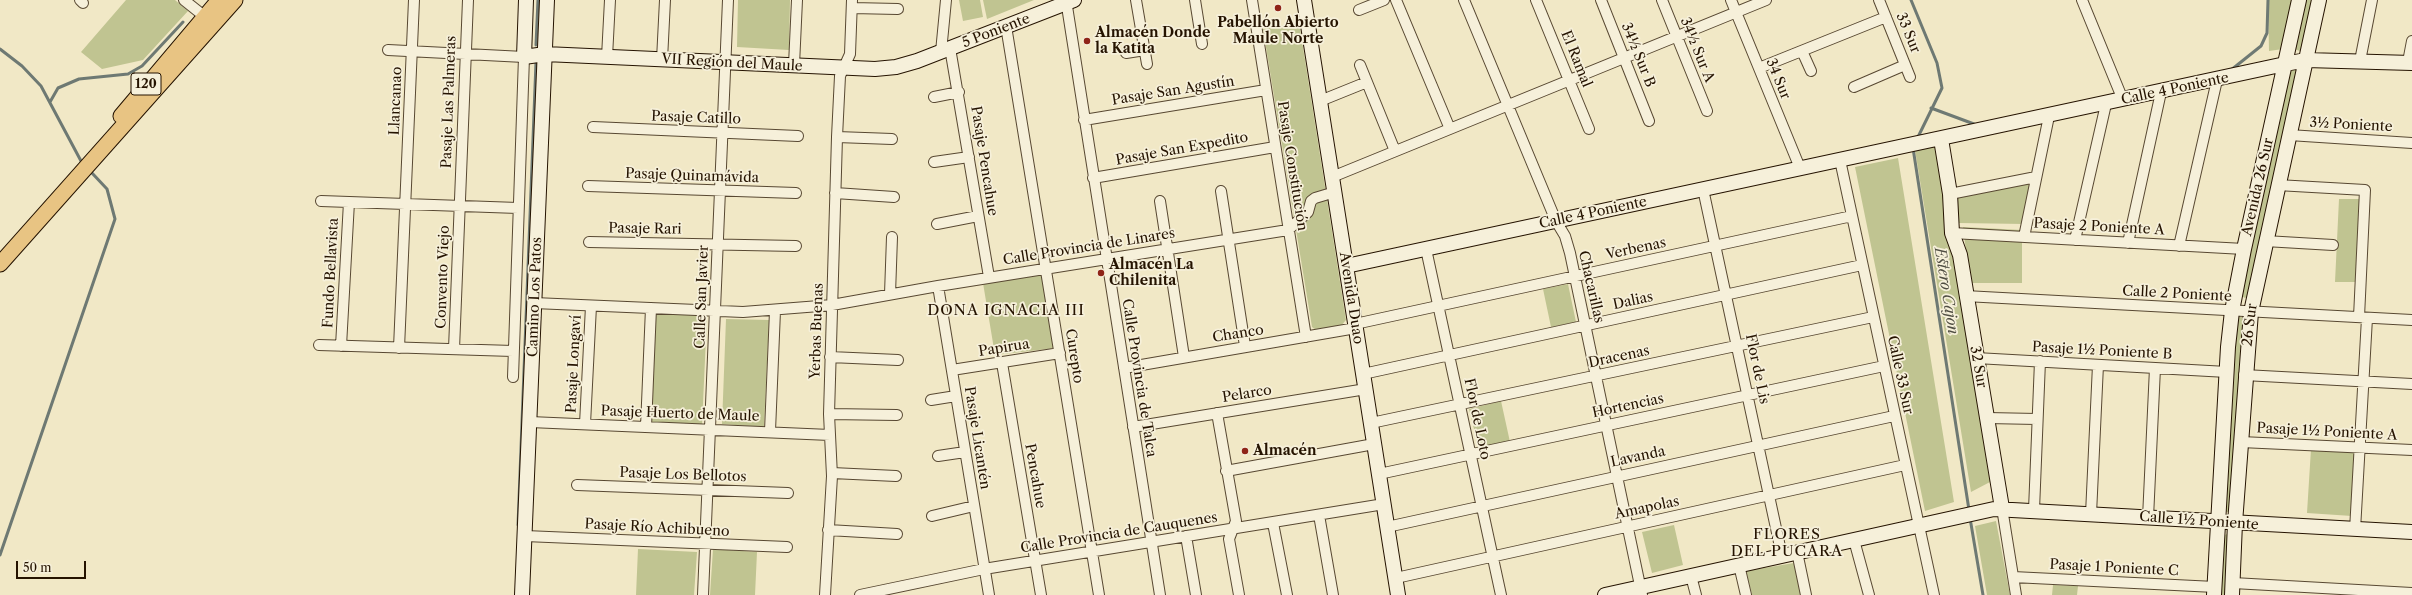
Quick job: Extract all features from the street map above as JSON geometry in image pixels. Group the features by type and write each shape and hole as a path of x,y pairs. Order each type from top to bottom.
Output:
{"main road":[{"name":"120","path":"0,264 94,157 209,20 229,1"}],"street":[{"path":"184,0 209,20"},
{"name":"Llancanao","path":"399,348 414,0"},
{"name":"Pasaje Las Palmeras","path":"460,206 468,0"},
{"name":"Camino Los Patos","path":"513,376 526,0"},
{"name":"Camino Los Patos","path":"522,595 547,0"},
{"path":"608,57 610,0"},
{"path":"662,60 665,0"},
{"name":"Calle San Javier","path":"703,595 728,0"},
{"path":"794,65 797,0"},
{"name":"Pasaje Pencahue","path":"946,0 946,50 958,92 989,277"},
{"path":"1136,0 1147,64"},
{"path":"1195,0 1202,44"},
{"name":"Pasaje Constitución","path":"1252,0 1306,337"},
{"name":"Avenida Duao","path":"1304,0 1398,595"},
{"path":"1359,10 1384,0"},
{"path":"1396,0 1450,129"},
{"name":"Chacarillas","path":"1464,0 1507,106 1556,221 1564,236 1575,276 1642,591"},
{"name":"El Ramal","path":"1536,0 1589,129"},
{"name":"34½ Sur B","path":"1600,0 1649,121"},
{"name":"34½ Sur A","path":"1662,0 1706,111"},
{"name":"34 Sur","path":"1731,0 1800,168"},
{"path":"1332,177 1766,0"},
{"name":"33 Sur","path":"1879,0 1910,77"},
{"path":"2082,0 2123,100"},
{"path":"2285,64 2299,0"},
{"path":"2306,60 2319,0"},
{"path":"2360,62 2372,0"},
{"name":"5 Poniente","path":"917,61 1069,1"},
{"name":"Calle Provincia de Talca","path":"1069,1 1084,120 1160,595"},
{"path":"852,4 898,9"},
{"name":"Yerbas Buenas","path":"825,595 832,472 829,414 837,137 840,76 850,54 852,4"},
{"path":"1759,68 1886,17"},
{"name":"Curepto","path":"1006,26 1100,595"},
{"path":"2410,63 2412,41"},
{"path":"388,50 524,57"},
{"path":"1126,53 1145,50"},
{"path":"1802,51 1811,71"},
{"name":"VII Región del Maule","path":"524,57 545,54 794,65 843,69 886,68 917,61"},
{"name":"Calle 4 Poniente","path":"1346,266 1800,168 1897,149 2285,64 2306,60 2410,63"},
{"name":"26 Sur","path":"2233,589 2234,523 2241,442 2244,375 2251,312 2265,241 2306,60"},
{"name":"Avenida 26 Sur","path":"2232,311 2244,249 2285,64"},
{"path":"1360,65 1395,151"},
{"path":"1854,87 1905,65"},
{"path":"2179,246 2217,80"},
{"path":"1320,101 1367,82"},
{"name":"Pasaje San Agustín","path":"1084,120 1266,90"},
{"path":"934,97 958,92"},
{"path":"2128,243 2161,92"},
{"path":"2075,240 2106,104"},
{"path":"2024,237 2049,116"},
{"name":"Pasaje Catillo","path":"593,127 798,136"},
{"name":"3½ Poniente","path":"2289,135 2412,143"},
{"path":"837,137 892,139"},
{"name":"32 Sur","path":"1941,139 1950,194 1952,233 1960,255 2016,595"},
{"name":"Pasaje San Expedito","path":"1093,178 1275,147"},
{"path":"934,162 969,157"},
{"name":"Calle 33 Sur","path":"1840,160 1917,526 1934,595"},
{"path":"1950,194 2036,177"},
{"name":"Pasaje Quinamávida","path":"588,186 796,193"},
{"path":"2278,186 2365,190 2363,317 2364,382 2355,530"},
{"name":"Flor de Lis","path":"1703,189 1782,556"},
{"path":"1221,191 1245,346"},
{"path":"1288,230 1308,212 1315,198 1335,192"},
{"path":"835,193 894,197"},
{"path":"321,201 518,208"},
{"path":"1160,201 1184,357"},
{"name":"Fundo Bellavista","path":"342,346 349,202"},
{"name":"Convento Viejo","path":"454,350 460,206"},
{"path":"937,224 978,216"},
{"name":"Verbenas","path":"1356,326 1438,306 1852,216"},
{"name":"Calle Provincia de Linares","path":"534,303 715,311 775,310 832,305 989,277 1046,269 1229,238 1288,230"},
{"name":"Pasaje 2 Poniente A","path":"1952,233 2244,249"},
{"path":"890,294 892,236"},
{"path":"2265,241 2333,245"},
{"name":"Pasaje Rari","path":"590,242 796,246"},
{"name":"Flor de Loto","path":"1426,249 1501,595"},
{"name":"Dalias","path":"1363,374 1862,265"},
{"name":"Pasaje Licantén","path":"938,286 988,595"},
{"name":"Calle 2 Poniente","path":"1966,296 2412,320"},
{"name":"Pasaje Longaví","path":"585,424 591,306"},
{"path":"646,427 650,308"},
{"path":"770,431 775,310"},
{"name":"26 Sur","path":"2214,591 2232,311"},
{"name":"Dracenas","path":"1371,424 1873,318"},
{"name":"Chanco","path":"1124,368 1245,346 1306,337 1356,326"},
{"path":"319,345 513,351"},
{"name":"Papirua","path":"952,370 1060,353"},
{"path":"830,357 898,360"},
{"name":"Pasaje 1½ Poniente B","path":"1976,358 2227,372"},
{"path":"2034,510 2040,361"},
{"name":"Pencahue","path":"1002,362 1040,595"},
{"path":"2091,514 2098,365"},
{"name":"Hortencias","path":"1379,474 1884,366"},
{"path":"2148,518 2155,368"},
{"path":"2244,375 2412,384"},
{"name":"Pelarco","path":"1133,427 1366,389"},
{"path":"931,400 956,396"},
{"path":"1217,413 1236,521 1229,538 1239,595"},
{"path":"829,414 896,415"},
{"name":"Lavanda","path":"1387,526 1894,416"},
{"path":"1987,418 2037,419"},
{"name":"Pasaje Huerto de Maule","path":"530,422 770,431 830,435"},
{"name":"Pasaje 1½ Poniente A","path":"2241,442 2412,450"},
{"path":"1226,471 1374,444"},
{"path":"938,456 965,452"},
{"name":"Amapolas","path":"1396,578 1905,465"},
{"path":"832,472 896,476"},
{"name":"Pasaje Los Bellotos","path":"577,485 788,493"},
{"name":"Calle Provincia de Cauquenes","path":"860,595 886,592 984,569 1152,543 1186,536 1274,523 1384,504"},
{"path":"932,516 974,506"},
{"name":"Calle 1½ Poniente","path":"1605,595 1642,591 1691,576 1986,510 2002,508 2148,518 2412,532"},
{"path":"1318,515 1333,595"},
{"path":"1274,523 1286,595"},
{"path":"828,530 897,534"},
{"name":"Pasaje Río Achibueno","path":"525,536 705,545 787,547"},
{"path":"1186,536 1196,595"},
{"path":"1854,540 1869,595"},
{"path":"1797,552 1806,595"},
{"path":"1739,565 1746,595"},
{"path":"1691,576 1696,595"},
{"name":"Pasaje 1 Poniente C","path":"2013,577 2214,591"},
{"path":"2233,589 2412,593"}],"green space":[{"path":"126,0 175,0 188,11 143,60 102,69 81,52"},
{"path":"738,0 790,0 789,50 737,47"},
{"path":"959,0 980,0 983,17 963,21"},
{"path":"983,0 1034,0 987,19"},
{"path":"2268,0 2293,0 2283,49 2269,51"},
{"path":"2303,0 2316,0 2302,51 2300,51 2294,49"},
{"path":"1299,22 1346,320 1340,327 1317,331 1312,327 1263,29"},
{"path":"2292,70 2297,70 2249,296 2245,298 2240,295 2289,72"},
{"path":"1935,145 1990,482 1971,492 1915,150"},
{"path":"1898,158 1954,502 1925,511 1855,167"},
{"path":"2032,181 2024,224 1959,223 1955,197"},
{"path":"2339,199 2363,199 2360,282 2335,282"},
{"path":"1963,227 2022,230 2022,283 1970,283"},
{"path":"1044,273 1056,348 995,355 983,283"},
{"path":"1568,284 1576,322 1551,327 1543,289"},
{"path":"655,313 707,316 702,425 651,424"},
{"path":"2237,315 2244,318 2230,512 2227,512 2222,508"},
{"path":"726,319 769,320 764,427 722,424"},
{"path":"1501,401 1510,442 1479,449 1469,409"},
{"path":"2311,449 2356,452 2352,516 2307,513"},
{"path":"1996,521 2010,595 1987,595 1975,526"},
{"path":"1674,525 1683,565 1652,573 1642,532"},
{"path":"2227,534 2230,535 2229,595 2218,595 2223,536"},
{"path":"638,549 697,552 694,595 636,595"},
{"path":"713,549 757,552 755,595 710,595"},
{"path":"1794,563 1801,595 1752,595 1746,571"},
{"path":"2053,585 2078,586 2077,595 2052,595"}],"waterway":[{"path":"536,45 538,0"},
{"name":"Estero Cajon","path":"1911,0 1937,63 1942,88 1917,139"},
{"path":"2231,70 2261,46 2267,33 2268,0"},
{"path":"50,102 58,88 79,79 128,74 142,66 183,22"},
{"path":"0,49 22,66 41,86 81,161"},
{"path":"518,525 536,62"},
{"path":"1931,108 1974,124"},
{"name":"Estero Cajon","path":"1913,148 1969,510"},
{"path":"0,555 115,219 107,189 92,173"},
{"name":"Estero Cajon","path":"1970,518 1983,595"}],"place":[{"name":"Pabellón Abierto Maule Norte","path":"1278,8"},
{"name":"Almacén Donde la Katita","path":"1087,41"},
{"name":"Almacén La Chilenita","path":"1101,273"},
{"name":"Almacén","path":"1245,451"}],"district":[{"name":"DONA IGNACIA III","path":"1006,311"},
{"name":"FLORES DEL PUCARA","path":"1787,544"}]}
